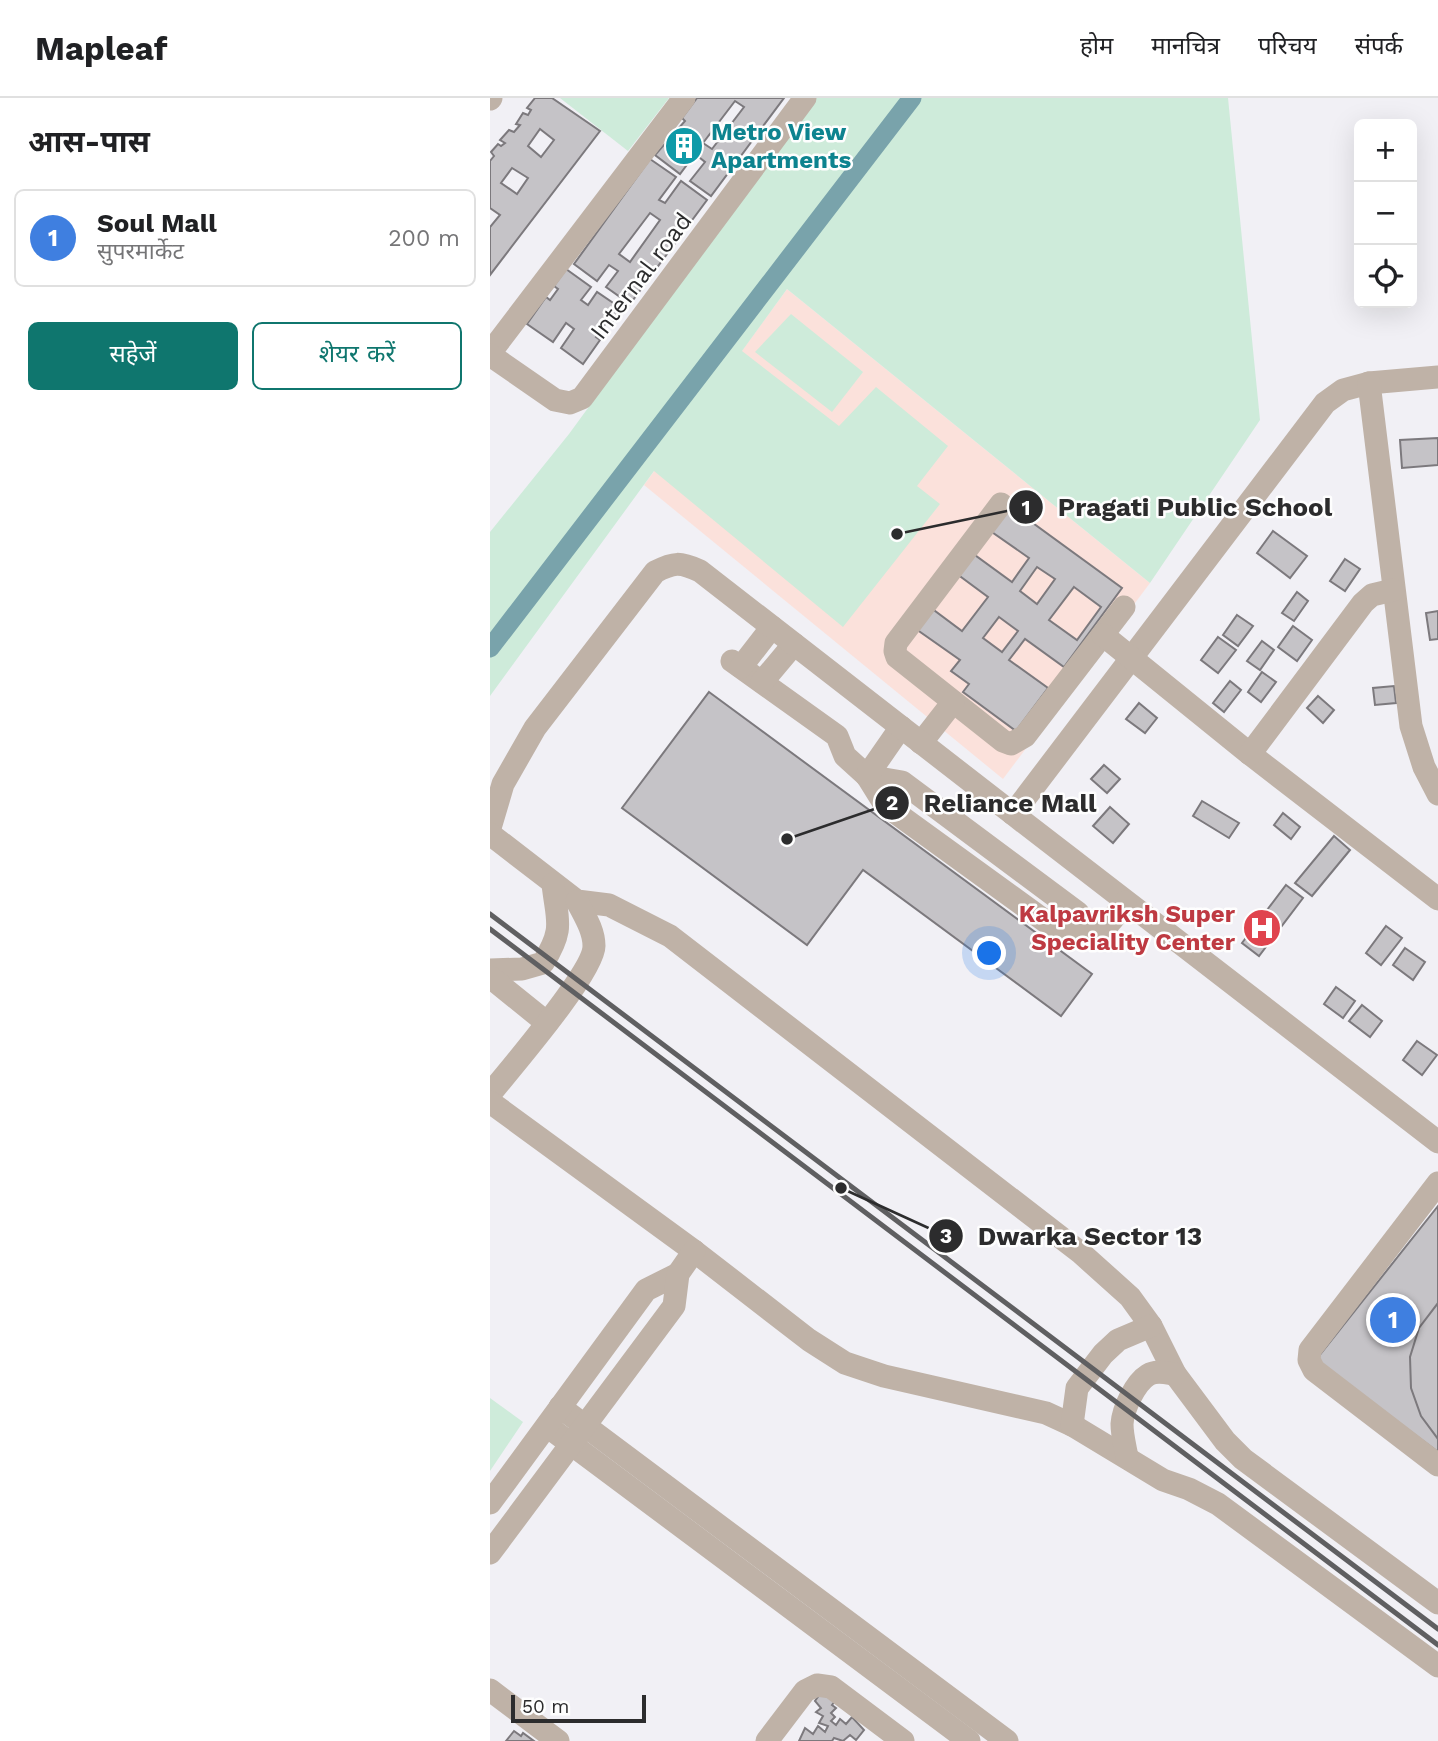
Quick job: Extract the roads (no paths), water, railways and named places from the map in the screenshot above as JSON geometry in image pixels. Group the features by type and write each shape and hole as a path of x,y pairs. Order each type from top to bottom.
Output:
{"street":[{"name":"Internal road","path":"684,98 490,354 555,400 570,403 582,398 805,98"},
{"path":"1013,814 1325,403 1343,390 1369,383 1438,377"},
{"path":"1369,383 1411,726 1424,767 1438,793"},
{"path":"1000,504 896,643 897,657 1003,741 1011,744 1025,736 1125,607"},
{"path":"490,828 497,780 535,728 654,572 668,565 684,563 700,571 1438,1142"},
{"path":"1250,754 1363,603 1372,595 1393,590"},
{"path":"772,627 736,664 837,736 845,756 902,782 1078,913 1082,920 1081,928 1073,937"},
{"path":"1103,635 1250,754 1438,899"},
{"path":"762,682 794,644"},
{"path":"921,743 953,702"},
{"path":"873,767 901,727"},
{"path":"873,767 885,805 1063,934 1073,937 1093,936 1105,928 1125,902"},
{"path":"951,854 967,831"},
{"path":"490,834 577,901 609,905 670,936 1081,1253 1130,1297 1151,1326 1175,1374 1225,1441 1243,1459 1438,1604"},
{"path":"490,970 522,969 543,963 554,946 558,933 559,919 552,884"},
{"path":"490,1094 547,1023 591,961 593,934 577,901"},
{"path":"490,977 547,1023"},
{"path":"490,1102 694,1251 809,1340 845,1363 884,1377 1046,1413 1072,1425 1163,1480 1189,1489 1218,1504 1438,1666"},
{"path":"1438,1183 1310,1350 1309,1360 1314,1370 1438,1465"},
{"path":"490,1553 674,1306 678,1274 694,1251"},
{"path":"490,1503 646,1290 678,1274"},
{"path":"1072,1425 1077,1388 1103,1354 1118,1339 1151,1326"},
{"path":"1127,1457 1122,1420 1141,1380 1150,1374 1175,1374"},
{"path":"553,1416 1007,1741"},
{"path":"578,1434 969,1741"},
{"path":"767,1741 805,1691 817,1685 831,1687 903,1741"},
{"path":"490,1690 558,1741"}],"waterway":[{"path":"490,648 912,98"}],"railway":[{"path":"490,914 1438,1629"},
{"path":"490,929 1438,1645"}],"place":[{"name":"Metro View Apartments","path":"684,146"},
{"name":"Pragati Public School","path":"897,534"},
{"name":"Reliance Mall","path":"787,839"},
{"name":"Kalpavriksh Super Speciality Center","path":"1262,928"},
{"name":"Dwarka Sector 13","path":"841,1188"},
{"name":"Soul Mall","path":"1393,1320"}]}
